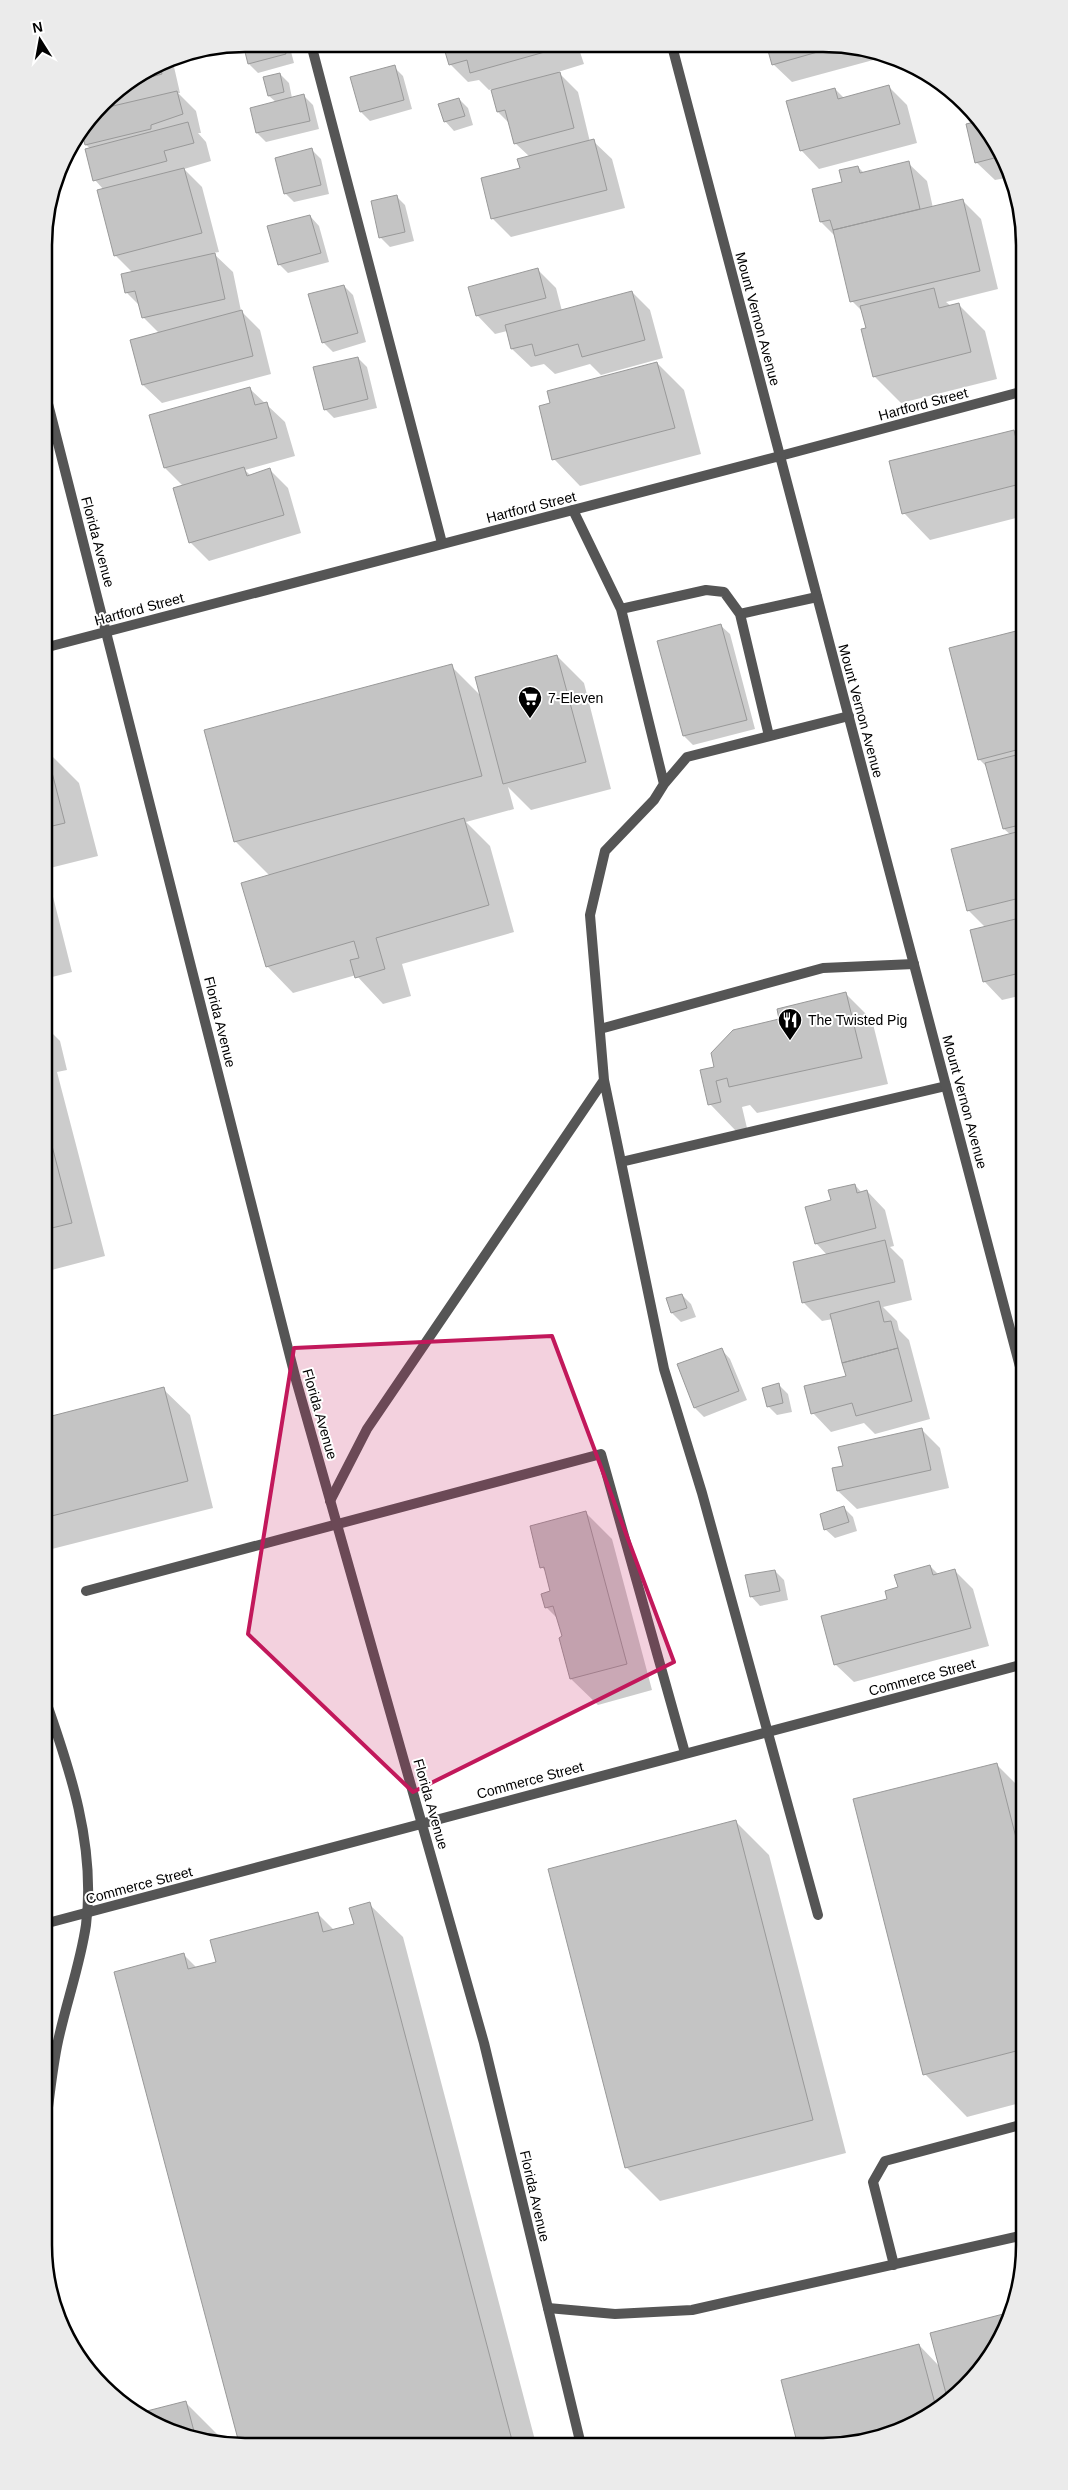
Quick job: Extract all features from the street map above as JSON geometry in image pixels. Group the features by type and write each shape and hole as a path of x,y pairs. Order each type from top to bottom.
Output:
{"street":[{"path":"313,52 442,544"},
{"name":"Mount Vernon Avenue","path":"674,52 1016,1352"},
{"name":"Hartford Street","path":"52,646 1016,393"},
{"name":"Florida Avenue","path":"52,419 296,1380 484,2043 579,2438"},
{"path":"573,510 621,609 664,784"},
{"path":"621,609 706,590 724,592 740,614 769,736"},
{"path":"740,614 817,597"},
{"path":"818,1914 766,1732 702,1493 664,1369 604,1080 590,914 605,851 654,800 664,784 687,758 849,716"},
{"path":"600,1029 823,968 914,964"},
{"path":"330,1501 353,1452 367,1429 604,1080"},
{"path":"621,1162 946,1086"},
{"path":"86,1591 601,1454 685,1754"},
{"name":"Commerce Street","path":"52,1922 1016,1666"},
{"path":"52,1719 70,1770 82,1821 88,1886 86,1926 57,2047 52,2083"},
{"path":"894,2265 874,2182 885,2161 1016,2126"},
{"path":"548,2308 615,2314 692,2310 875,2267 894,2265 1016,2237"}],"highlighted area":[{"path":"552,1336 674,1662 413,1792 248,1634 294,1348"}],"building":[{"path":"245,52 285,52 286,54 248,64"},
{"path":"445,52 545,52 470,73 467,60 449,65"},
{"path":"768,52 818,52 772,65"},
{"path":"395,65 404,100 360,112 350,77"},
{"path":"161,71 162,74 151,77"},
{"path":"560,72 574,128 514,144 505,110 497,112 491,90"},
{"path":"280,73 284,92 268,96 263,77"},
{"path":"889,85 900,124 800,151 786,101 835,88 838,99"},
{"path":"177,91 183,114 151,125 151,129 85,145 85,138 112,106"},
{"path":"304,94 310,121 256,133 250,108"},
{"path":"459,98 465,116 444,122 438,104"},
{"path":"188,122 194,143 164,151 167,161 93,181 85,149"},
{"path":"972,123 995,158 975,163 966,124"},
{"path":"594,139 607,190 491,219 481,178 520,168 517,159"},
{"path":"312,148 321,185 284,194 275,158"},
{"path":"909,161 920,209 833,230 830,220 820,222 812,189 842,182 839,170 858,166 860,173"},
{"path":"184,168 202,233 114,256 97,190"},
{"path":"397,195 405,232 379,238 371,201"},
{"path":"963,199 980,271 850,302 833,230"},
{"path":"310,215 321,253 278,265 267,226"},
{"path":"215,253 225,299 142,318 135,291 125,293 121,274"},
{"path":"538,268 546,298 476,316 468,287"},
{"path":"344,285 358,333 322,343 308,294"},
{"path":"934,288 939,308 959,303 971,352 873,377 861,329 866,328 860,306"},
{"path":"632,291 645,340 582,357 578,344 535,356 532,344 511,349 505,325"},
{"path":"242,310 253,356 142,385 130,340"},
{"path":"358,357 368,399 324,410 313,367"},
{"path":"657,362 675,428 552,460 539,406 550,403 547,391"},
{"path":"250,387 255,405 267,402 277,438 164,468 149,415"},
{"path":"1014,430 1016,439 1016,485 902,514 889,461"},
{"path":"244,467 247,476 270,468 284,515 189,543 173,488"},
{"path":"721,624 747,720 683,736 657,641"},
{"path":"1016,631 1016,750 978,760 949,648"},
{"name":"7-Eleven","path":"557,655 586,762 503,784 475,677"},
{"path":"452,664 482,776 234,842 204,730"},
{"path":"1016,755 1016,826 1003,829 985,763"},
{"path":"52,772 65,823 52,826"},
{"path":"464,818 489,905 376,938 385,969 355,978 350,960 359,958 354,941 266,967 241,883"},
{"path":"1016,832 1016,899 967,911 951,849"},
{"path":"1016,919 1016,974 983,982 970,930"},
{"name":"The Twisted Pig","path":"846,992 862,1058 729,1087 727,1078 716,1081 721,1102 708,1105 700,1070 714,1067 711,1053 733,1030 779,1019 777,1009"},
{"path":"52,1146 72,1223 52,1228"},
{"path":"855,1184 857,1193 867,1190 876,1228 815,1244 805,1207 831,1200 828,1190"},
{"path":"885,1240 895,1282 802,1303 793,1262"},
{"path":"682,1294 687,1308 671,1313 666,1298"},
{"path":"879,1301 884,1322 891,1321 898,1348 842,1363 830,1314"},
{"path":"722,1348 739,1391 694,1408 677,1364"},
{"path":"898,1348 912,1401 856,1416 852,1403 811,1414 804,1386 846,1376 842,1363"},
{"path":"779,1383 783,1403 767,1407 762,1388"},
{"path":"164,1387 188,1481 52,1516 52,1416"},
{"path":"922,1428 931,1470 837,1491 832,1468 843,1466 838,1447"},
{"path":"844,1506 849,1522 824,1530 820,1514"},
{"path":"586,1511 627,1664 570,1679 559,1638 562,1636 553,1606 545,1608 541,1594 550,1591 544,1567 540,1568 530,1526"},
{"path":"930,1565 933,1575 955,1569 971,1628 834,1665 821,1616 887,1599 885,1591 898,1587 894,1575"},
{"path":"775,1570 780,1591 750,1597 745,1575"},
{"path":"997,1763 1016,1838 1016,2051 923,2075 853,1799"},
{"path":"736,1820 813,2120 625,2168 548,1869"},
{"path":"370,1902 511,2438 238,2437 114,1972 184,1953 188,1969 216,1962 210,1940 318,1912 323,1932 354,1924 349,1908"},
{"path":"1003,2314 990,2341 976,2362 946,2393 930,2333"},
{"path":"919,2344 935,2402 908,2418 873,2431 848,2436 796,2438 781,2380"},
{"path":"186,2401 194,2431 171,2423 147,2411"}],"place":[{"name":"7-Eleven","path":"530,719"},
{"name":"The Twisted Pig","path":"790,1041"}]}
